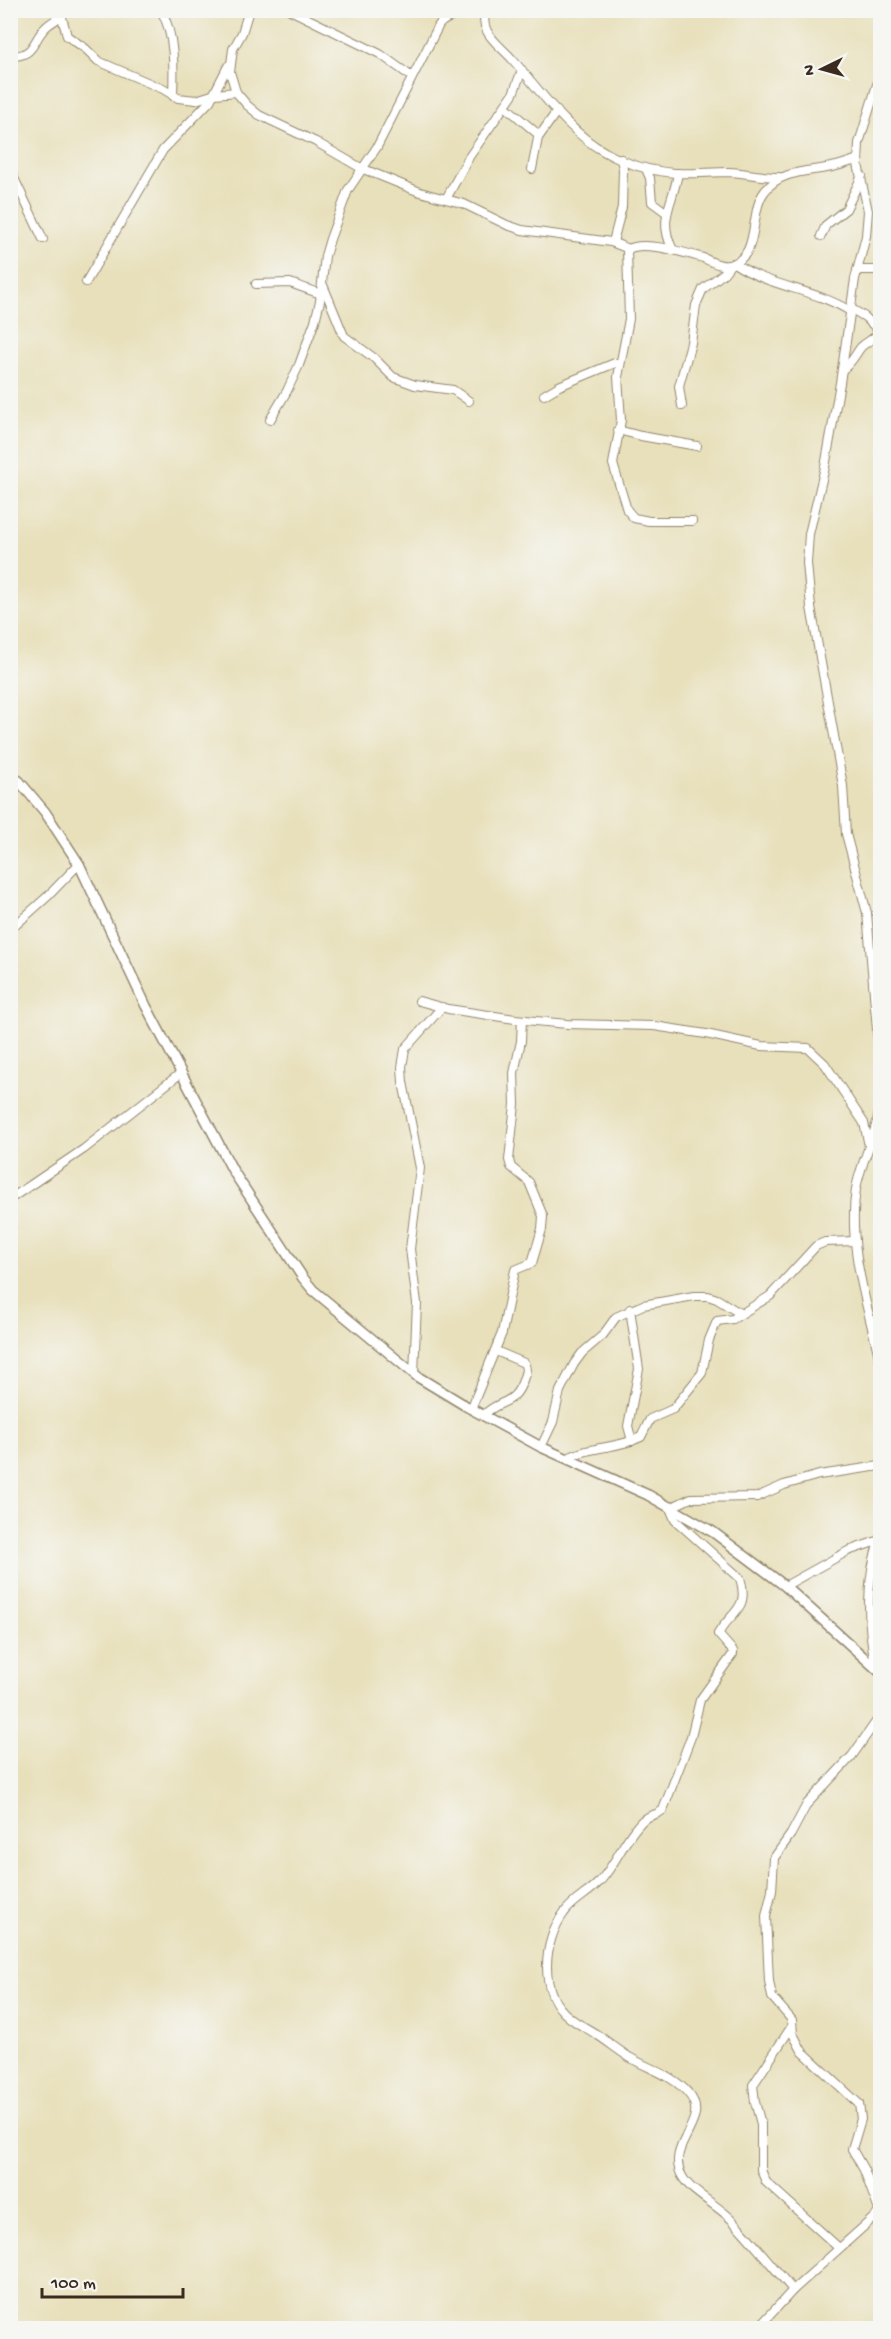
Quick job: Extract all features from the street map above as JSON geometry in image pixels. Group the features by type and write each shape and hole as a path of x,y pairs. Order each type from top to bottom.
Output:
{"street":[{"path":"161,10 171,40 174,69 173,96"},
{"path":"87,282 163,150 215,94 242,33 249,10"},
{"path":"290,10 380,54 412,76"},
{"path":"270,420 299,365 321,294 325,256 348,190 377,147 444,18 486,12 483,19 488,33 571,126 603,152 646,169 678,173 732,172 782,177"},
{"path":"10,56 28,52 42,31 64,14 67,36 86,49 98,61 163,89 173,96 196,100 215,94 236,92"},
{"path":"230,62 231,84 247,105 259,115 316,142 362,168 420,192 464,204 522,230 613,242 629,249"},
{"path":"446,199 469,157 513,94 522,70"},
{"path":"880,75 859,143 858,159 867,220 850,309 825,467 808,534 807,563 811,607 843,786 846,834 867,913 880,1064"},
{"path":"505,106 539,135"},
{"path":"532,169 534,147 539,135 557,111"},
{"path":"10,148 12,174 43,239"},
{"path":"613,242 622,207 621,159"},
{"path":"682,406 679,387 691,343 696,305 704,289 745,255 749,249 757,204 773,182 782,177 858,159"},
{"path":"646,169 650,178 652,202 667,213"},
{"path":"673,250 665,229 678,173"},
{"path":"820,236 826,225 846,209 862,176"},
{"path":"618,387 629,319 626,254 629,249 637,246 673,250 718,264 732,264 764,280 818,295 865,317 880,332 861,348 856,359 842,370"},
{"path":"857,270 880,270"},
{"path":"256,284 290,283 321,294"},
{"path":"322,284 344,336 374,358 393,377 415,386 453,390 469,401"},
{"path":"623,353 615,363 612,373 618,387 621,409 613,465 627,510 634,518 642,520 692,521"},
{"path":"544,395 559,386 615,363"},
{"path":"618,430 697,446"},
{"path":"10,775 20,781 45,812 79,864 146,1006 233,1171 303,1278 338,1312 414,1373 471,1409 541,1447 623,1483 713,1532 785,1586 878,1670"},
{"path":"10,930 79,864"},
{"path":"419,1001 522,1020 567,1024 636,1024 706,1034 761,1046 808,1048 825,1064 864,1123 869,1146"},
{"path":"414,1373 417,1303 410,1249 420,1168 402,1067 405,1049 442,1007"},
{"path":"471,1409 505,1324 515,1270 532,1263 544,1222 529,1182 509,1165 515,1104 514,1073 521,1041 522,1020"},
{"path":"10,1199 84,1149 181,1073"},
{"path":"880,1106 876,1131 859,1173 856,1191 855,1241 880,1362"},
{"path":"568,1458 577,1453 602,1450 632,1442 641,1437 650,1419 673,1409 702,1373 709,1340 717,1321 733,1319 770,1296 816,1246 825,1242 855,1241"},
{"path":"541,1447 553,1422 560,1391 574,1364 582,1353 603,1335 616,1317 630,1309 654,1302 694,1296 708,1296 741,1314"},
{"path":"630,1309 639,1369 628,1426 632,1442"},
{"path":"483,1416 489,1410 506,1403 519,1391 525,1374 524,1363 496,1351"},
{"path":"670,1508 691,1498 749,1499 819,1475 880,1466"},
{"path":"670,1508 675,1520 740,1578 743,1589 739,1609 718,1634 733,1654 699,1700 691,1737 663,1810 644,1820 600,1881 573,1904 554,1928 548,1953 548,1979 554,1998 568,2017 630,2058 658,2071 688,2092 696,2106 697,2113 682,2139 678,2154 678,2165 682,2177 733,2221 793,2290"},
{"path":"785,1586 839,1555 880,1539"},
{"path":"878,1670 871,1643 868,1601 880,1539"},
{"path":"758,2328 793,2290 880,2212 864,2170 852,2149 861,2119 859,2104 804,2054 793,2034 790,2017 772,1997 769,1981 766,1916 772,1891 772,1863 807,1804 852,1756 880,1716"},
{"path":"793,2025 753,2085 761,2124 761,2170 766,2182 839,2248"}]}
